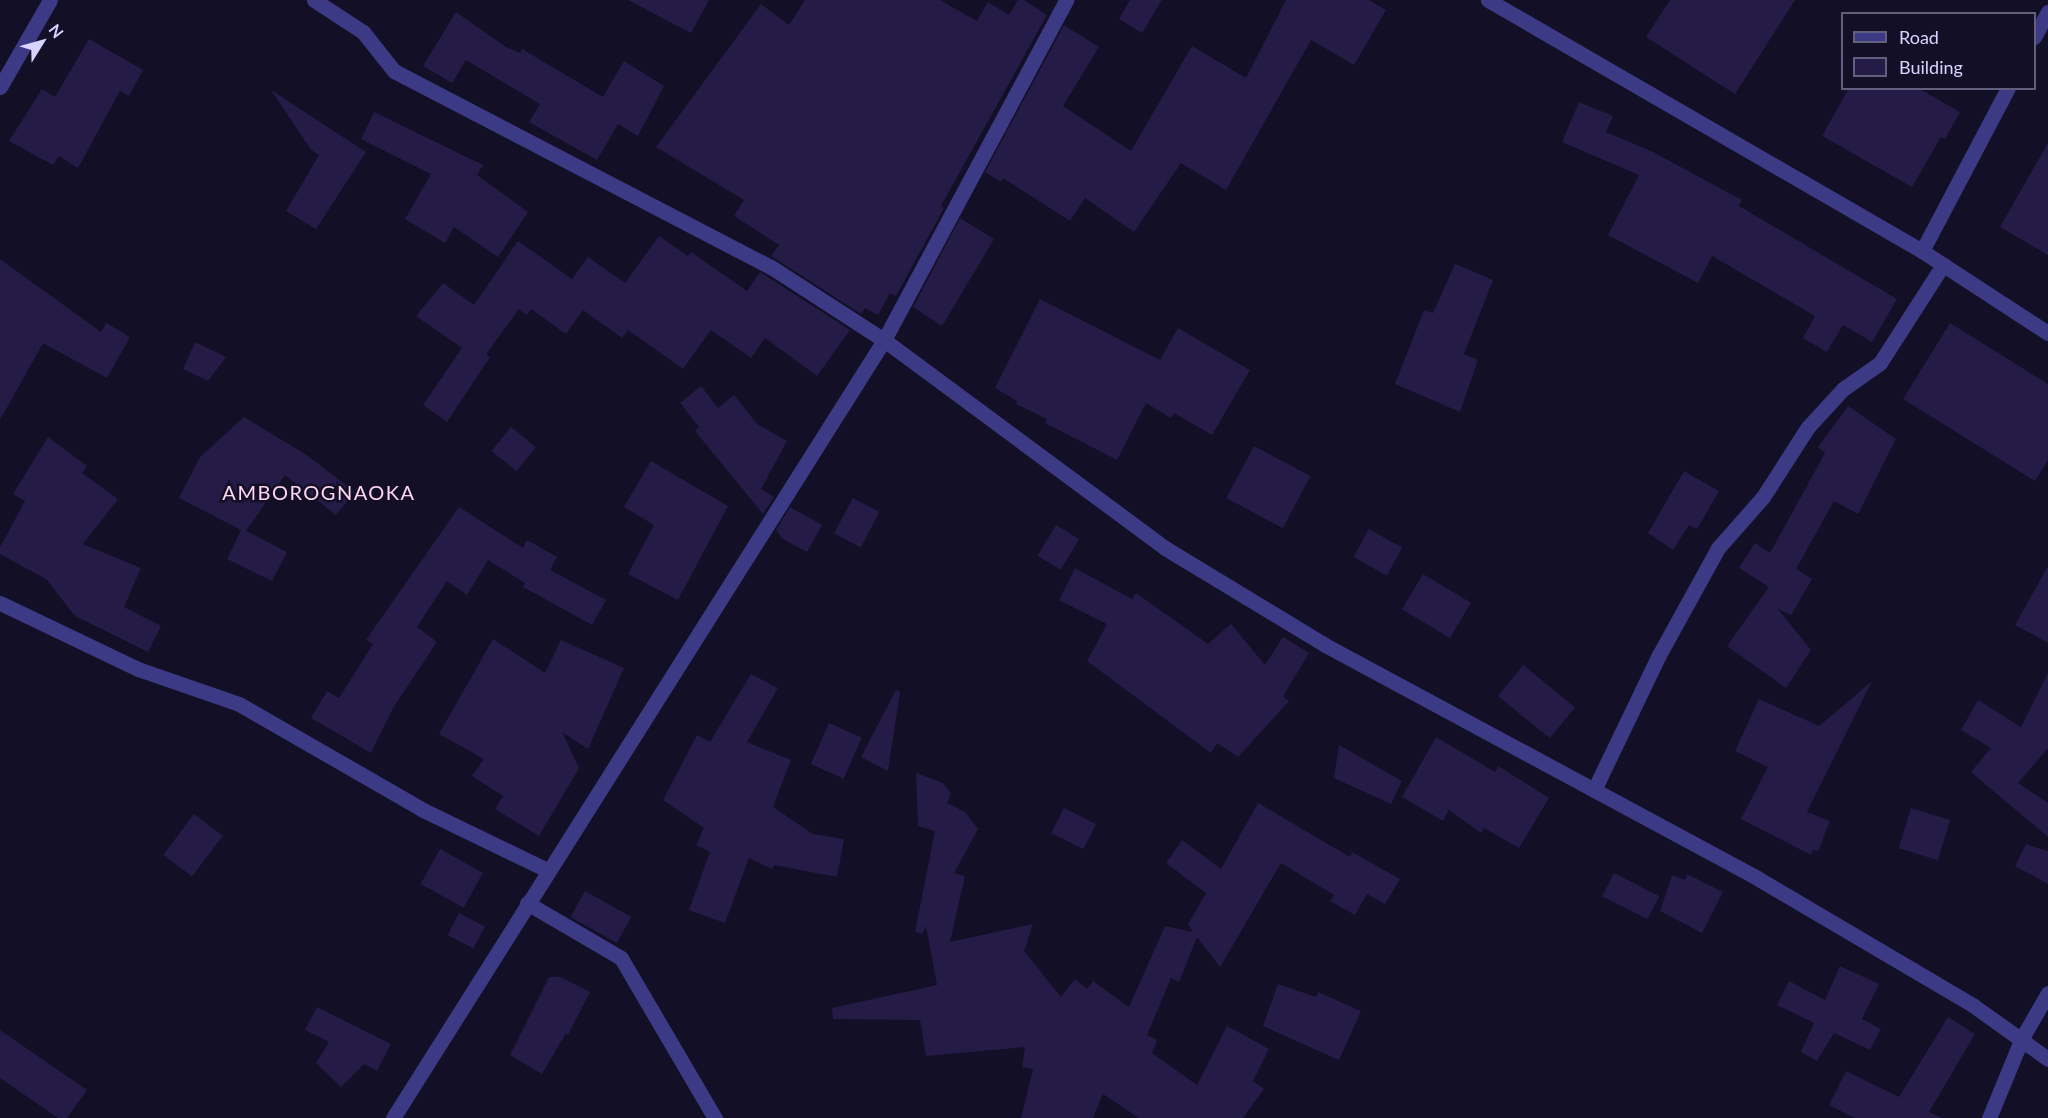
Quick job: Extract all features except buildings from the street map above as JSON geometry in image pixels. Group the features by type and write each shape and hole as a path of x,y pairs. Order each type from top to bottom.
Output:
{"street":[{"path":"0,87 50,0"},
{"path":"314,0 363,32 394,71 771,267 884,340 1165,548 1325,645 1768,884 2022,1038 2048,1059"},
{"path":"393,1118 547,870 884,340 1066,0"},
{"path":"1488,0 1922,251 2048,333"},
{"path":"2036,33 2048,12"},
{"path":"1922,251 2006,90"},
{"path":"1594,790 1659,655 1718,548 1763,496 1808,427 1843,389 1880,363 1943,265"},
{"path":"0,603 138,669 239,704 423,810 547,870"},
{"path":"527,903 621,958 715,1118"},
{"path":"1989,1118 2022,1038 2048,993"}],"district":[{"name":"AMBOROGNAOKA","path":"319,492"}]}
